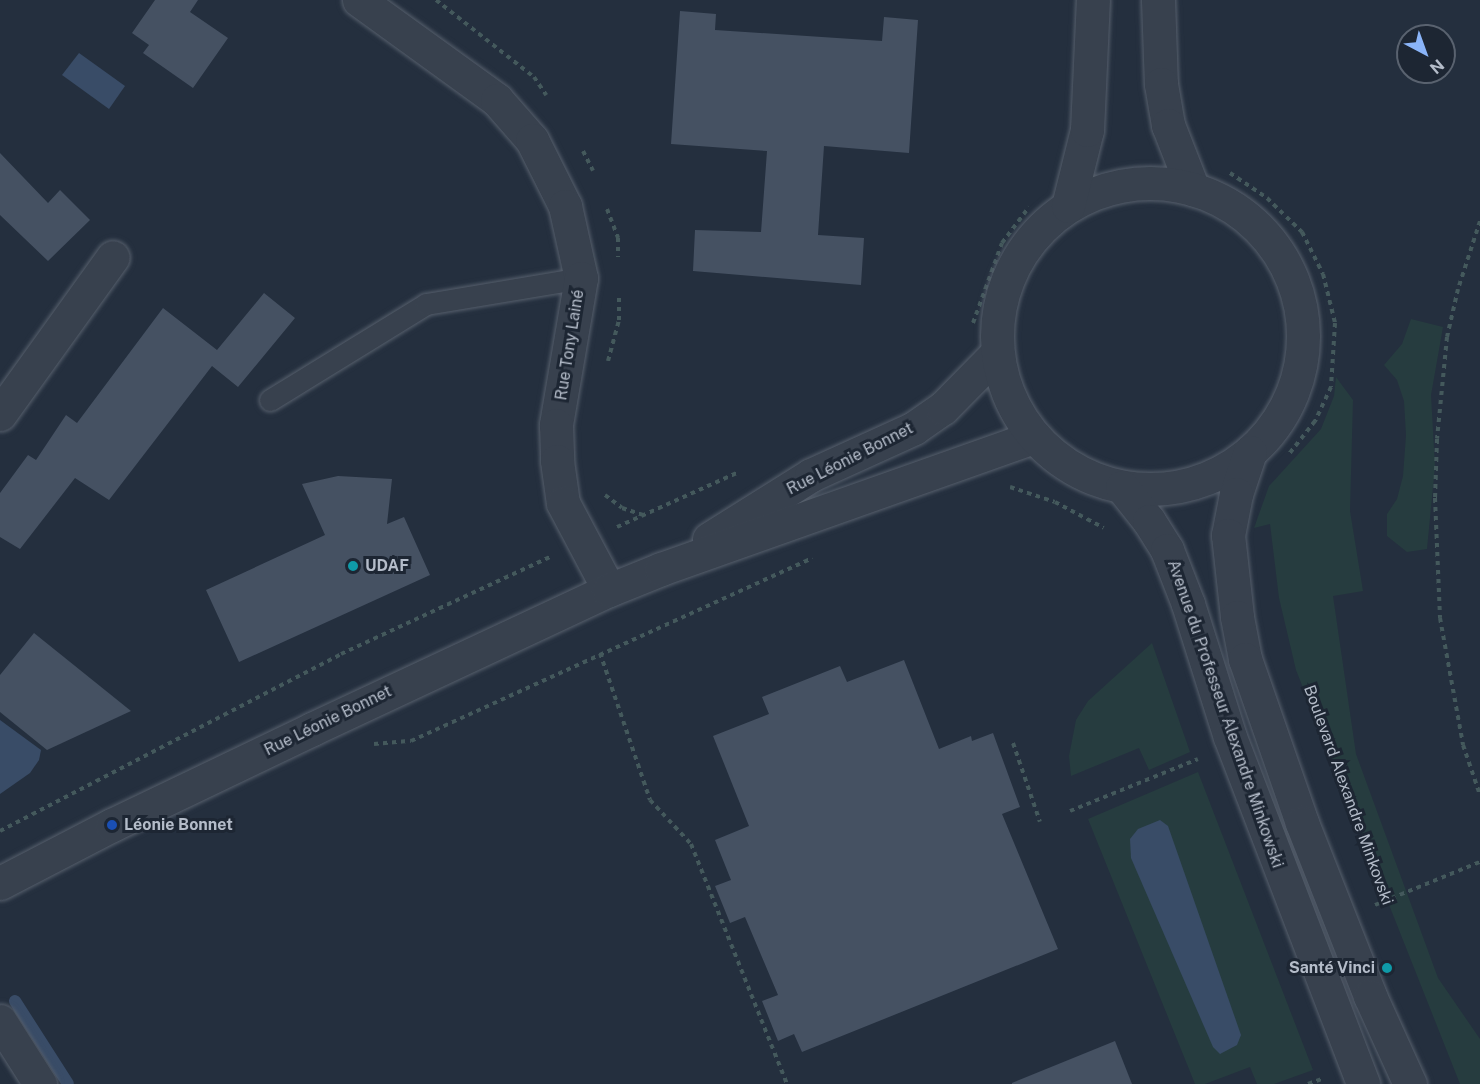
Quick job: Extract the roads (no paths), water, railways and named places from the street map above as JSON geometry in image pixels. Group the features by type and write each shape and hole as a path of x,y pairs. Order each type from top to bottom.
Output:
{"street":[{"name":"Rue Tony Lainé","path":"359,0 496,100 532,140 565,206 581,278 556,424 557,461 563,503 609,590"},
{"path":"1068,206 1087,130 1093,0"},
{"path":"1158,0 1161,84 1168,125 1193,189"},
{"path":"1150,183 1193,189 1239,211 1274,246 1297,291 1304,341 1296,383 1278,421 1250,452 1212,477 1168,489 1122,488 1089,478 1059,460 1034,437 1009,398 997,353 999,310 1011,269 1035,234 1068,206 1108,188 1150,183"},
{"path":"0,414 113,257"},
{"name":"Rue Léonie Bonnet","path":"661,568 811,476 924,421 943,408 997,353"},
{"name":"Rue Léonie Bonnet","path":"0,884 112,825 609,590 661,568 829,511 896,484 968,462 1034,437"},
{"path":"1250,452 1236,494 1228,536 1237,616 1245,659 1302,823 1366,985 1410,1084"},
{"name":"Avenue du Professeur Alexandre Minkowski","path":"1122,488 1149,521 1167,550 1188,604 1234,748 1363,1084"},
{"path":"0,1021 40,1084"}],"lane":[{"path":"270,400 426,304 581,278"}],"water":[{"path":"79,53 125,86 109,109 62,75"},
{"path":"0,720 41,750 39,760 30,773 0,794"},
{"path":"1160,820 1168,826 1241,1035 1237,1045 1220,1054 1213,1047 1131,858 1130,839 1138,829"}],"waterway":[{"path":"15,1001 68,1084"}],"place":[{"name":"UDAF","path":"353,566"},
{"name":"Léonie Bonnet","path":"112,825"},
{"name":"Santé Vinci","path":"1387,968"}]}
